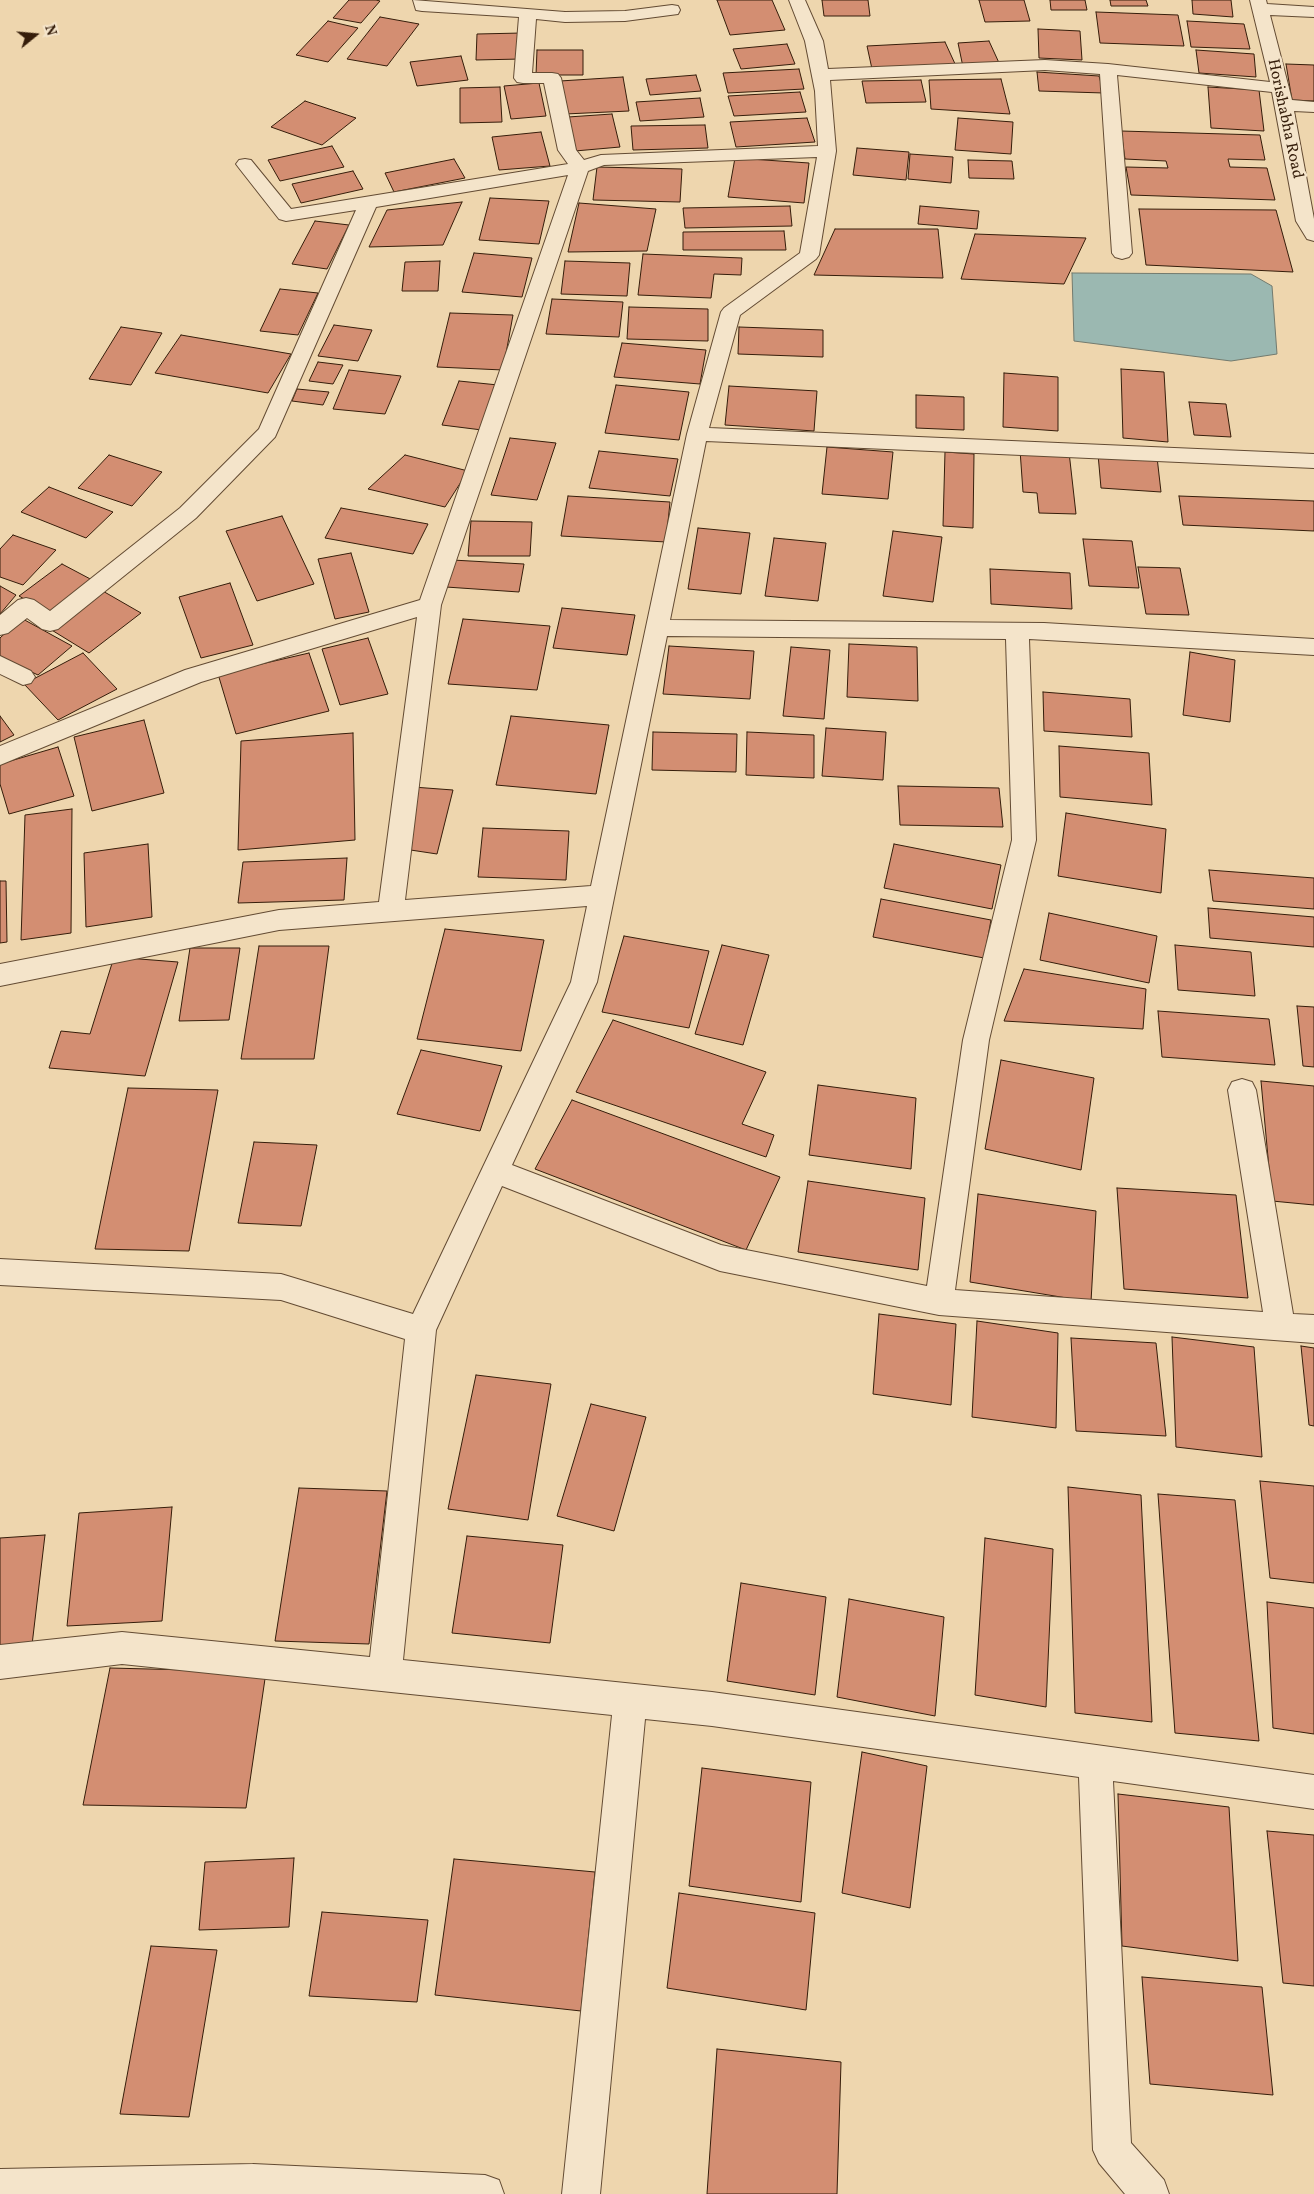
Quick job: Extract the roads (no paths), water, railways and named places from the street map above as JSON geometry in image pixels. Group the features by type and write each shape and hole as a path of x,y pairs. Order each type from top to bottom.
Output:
{"street":[{"path":"420,0 422,6 565,17 625,16 672,10"},
{"path":"385,1676 421,1330 584,982 697,434 731,312 809,255 827,151 824,91 814,41 798,0"},
{"path":"1259,4 1314,12"},
{"name":"Horishabha Road","path":"1259,4 1311,226"},
{"path":"528,14 523,78 552,78 567,150 580,168"},
{"path":"820,75 1045,65 1108,69 1281,97 1314,107"},
{"path":"1108,69 1122,253"},
{"path":"245,164 286,215 580,168 601,160 827,151"},
{"path":"391,911 430,605 580,168"},
{"path":"0,627 26,606 50,624 188,513 268,432 369,202"},
{"path":"697,434 1314,461"},
{"path":"0,756 193,676 430,605"},
{"path":"658,628 1017,631 1314,647"},
{"path":"939,1302 976,1040 1024,840 1017,631"},
{"path":"0,664 23,677"},
{"path":"0,975 279,920 603,895"},
{"path":"1242,1090 1280,1326"},
{"path":"495,1171 720,1258 939,1302 1314,1329"},
{"path":"0,1272 281,1287 421,1330"},
{"path":"0,1662 122,1648 722,1711 1314,1792"},
{"path":"581,2194 630,1701"},
{"path":"1096,1762 1112,2150 1150,2194"},
{"path":"0,2188 253,2183 485,2194"}],"water":[{"path":"1072,273 1251,274 1272,286 1277,354 1231,361 1074,341"}]}
